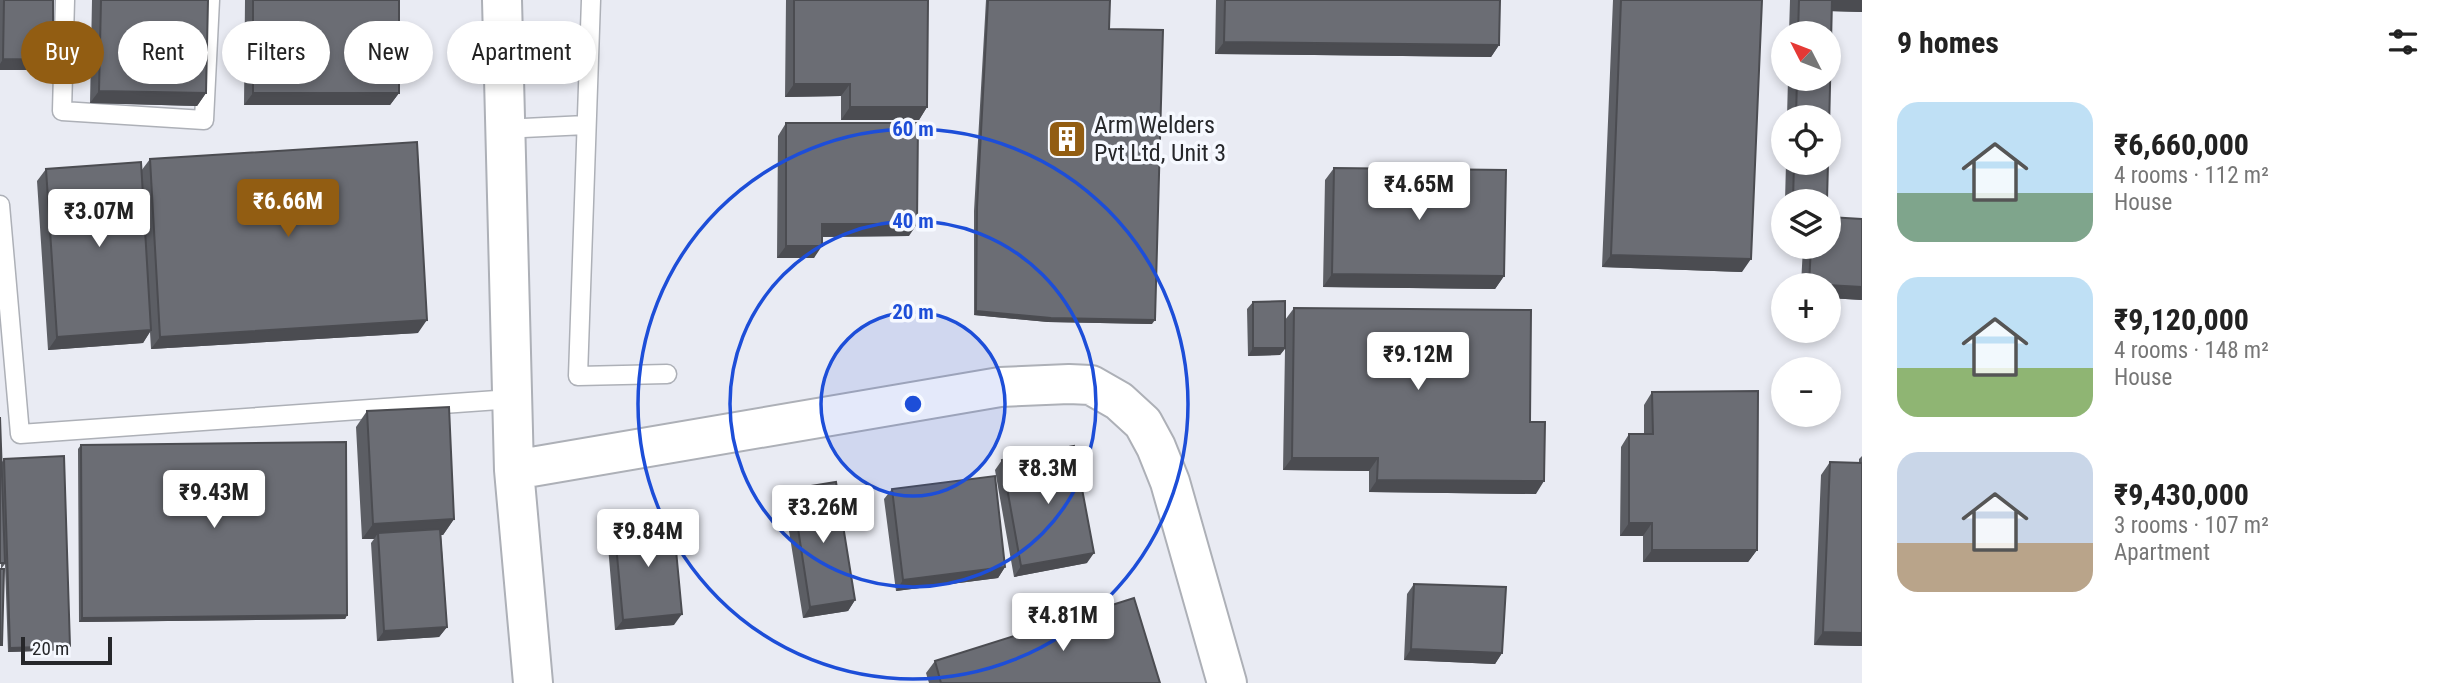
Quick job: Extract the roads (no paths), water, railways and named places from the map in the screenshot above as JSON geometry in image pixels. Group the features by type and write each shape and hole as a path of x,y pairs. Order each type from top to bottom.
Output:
{"street":[{"path":"502,0 514,470 533,683"},
{"path":"514,470 1000,387 1091,385 1119,401 1143,424 1156,446 1170,482 1227,683"}],"lane":[{"path":"65,0 62,111 204,120 210,0"},
{"path":"591,0 578,376 667,374"},
{"path":"505,129 586,125"},
{"path":"0,205 20,434 512,399"}],"place":[{"name":"Arm Welders Pvt Ltd, Unit 3","path":"1067,139"}]}
